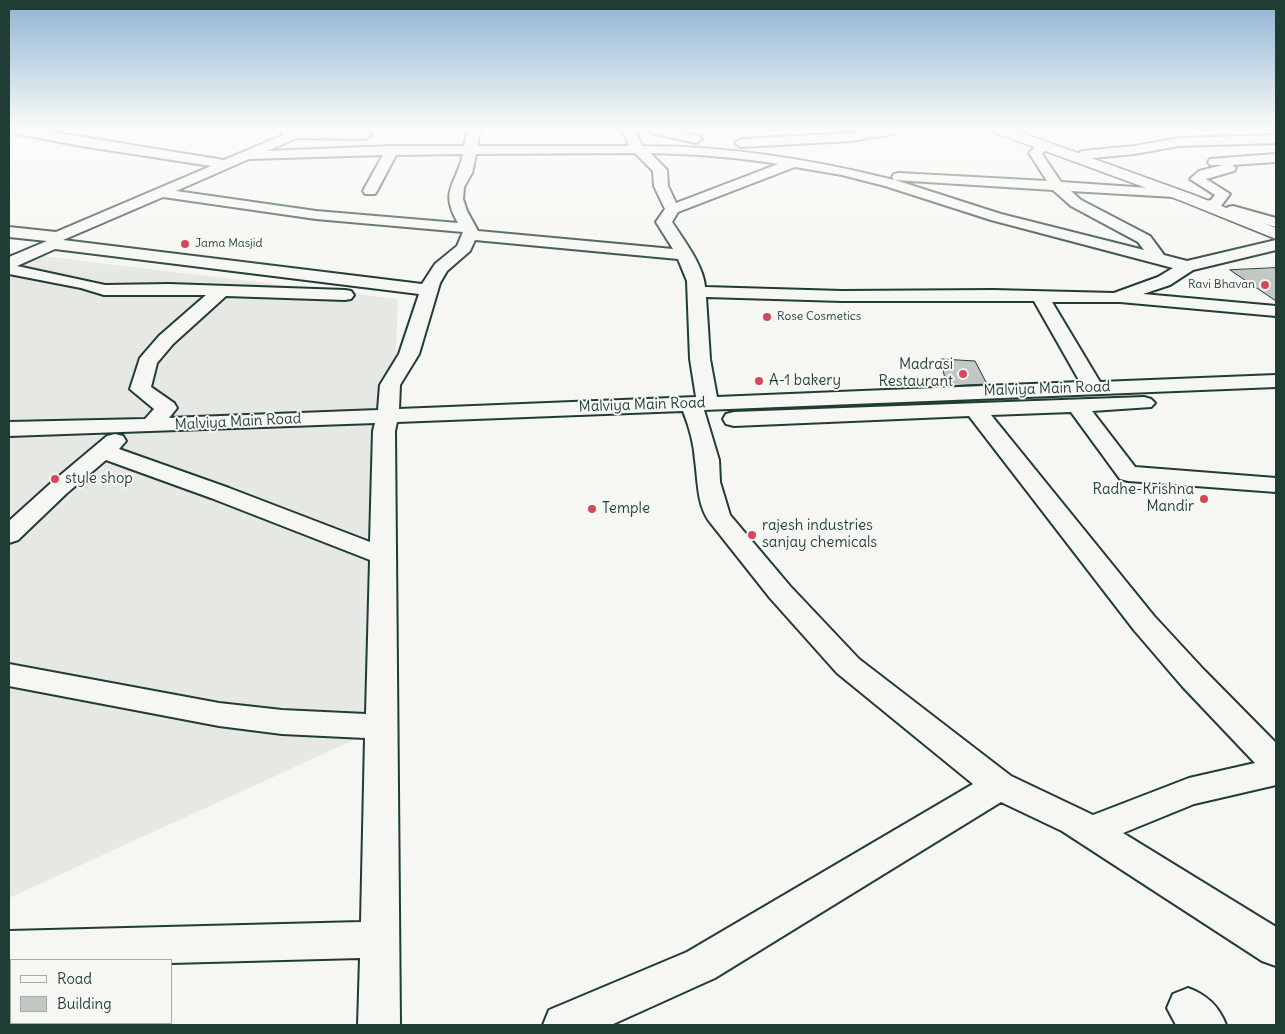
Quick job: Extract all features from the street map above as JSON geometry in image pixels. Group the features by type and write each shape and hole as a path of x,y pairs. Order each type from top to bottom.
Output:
{"main road":[{"path":"1133,178 1276,225"},
{"path":"1143,178 1211,204 1276,234"}],"street":[{"path":"9,263 195,178"},
{"path":"370,191 377,178"},
{"path":"379,1025 386,423 390,385 409,354 429,290 442,268 464,248 470,232 460,214 456,200 456,189 462,178"},
{"path":"660,178 672,209"},
{"path":"753,178 672,209 664,222 684,255 696,281 700,359 699,409 707,460 708,482 718,516 768,577 848,666 998,786 1074,821 1276,948"},
{"path":"868,178 996,217 1187,266"},
{"path":"916,178 1174,193"},
{"path":"1052,178 1057,186 1076,202 1144,239 1157,258"},
{"path":"1198,178 1223,194 1211,204"},
{"path":"163,193 339,218 684,255"},
{"path":"9,232 56,241 216,264 359,283 429,290"},
{"path":"1119,297 1164,281 1187,266 1276,245"},
{"path":"182,290 216,264"},
{"path":"9,269 85,284 104,290 182,290 348,295 359,283"},
{"path":"9,535 58,488 125,436 166,408 140,389 147,362 166,340 220,292"},
{"path":"698,292 842,296 1119,297 1276,311"},
{"path":"1040,296 1093,387"},
{"name":"Malviya Main Road","path":"9,443 699,409 1093,387 1276,381"},
{"name":"Malviya Main Road","path":"699,409 975,410 1276,396"},
{"path":"1077,406 1128,474 1276,485"},
{"path":"975,410 1144,623 1193,678 1276,764"},
{"name":"Malviya Main Road","path":"9,429 125,436 386,423"},
{"path":"125,436 220,493 383,556"},
{"path":"9,675 43,680 123,698 249,719 382,728"},
{"path":"1091,831 1189,792 1276,772"},
{"path":"564,1025 700,964 998,786"},
{"path":"9,949 380,940"}],"shaded area":[{"path":"9,252 398,299 382,727 9,898"}],"building":[{"name":"Ravi Bhavan","path":"1276,268 1276,301 1230,270"},
{"name":"Madrasi Restaurant","path":"941,359 975,361 987,384 947,386"}],"place":[{"name":"Jama Masjid","path":"185,244"},
{"name":"Ravi Bhavan","path":"1265,285"},
{"name":"Rose Cosmetics","path":"767,317"},
{"name":"Madrasi Restaurant","path":"963,374"},
{"name":"A-1 bakery","path":"759,381"},
{"name":"style shop","path":"55,479"},
{"name":"Radhe-Krishna Mandir","path":"1204,499"},
{"name":"Temple","path":"592,509"},
{"name":"rajesh industries sanjay chemicals","path":"752,535"}]}
